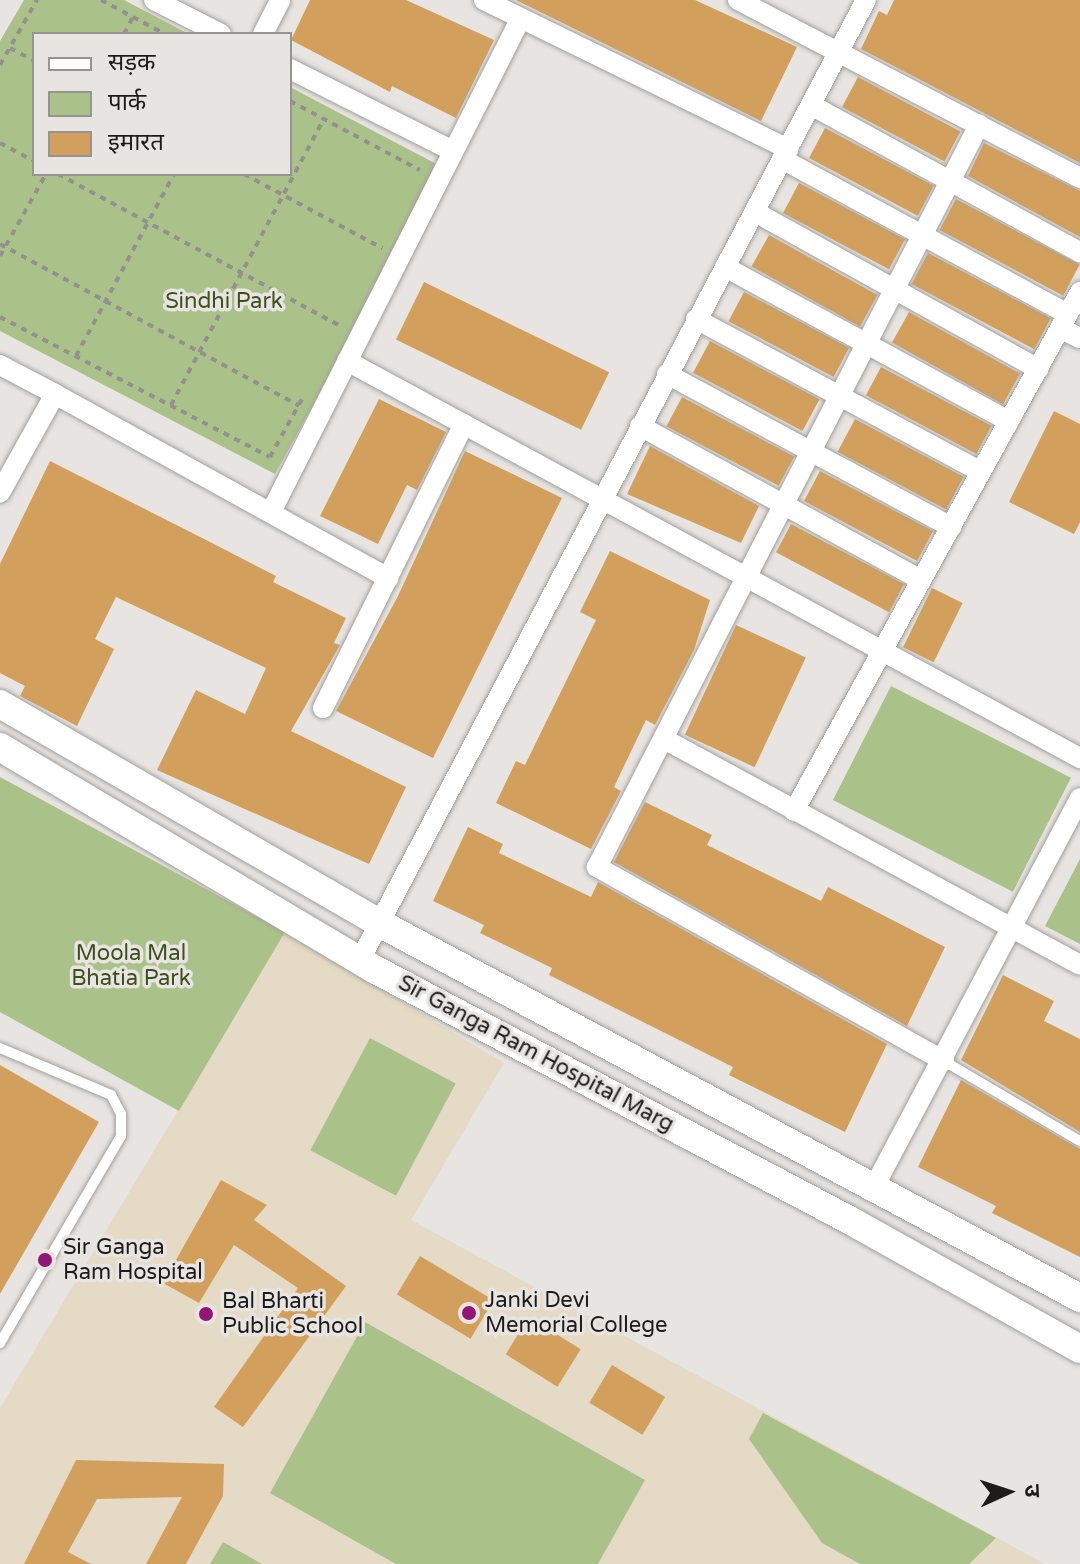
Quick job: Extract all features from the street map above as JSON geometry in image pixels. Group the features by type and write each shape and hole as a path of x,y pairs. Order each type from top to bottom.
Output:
{"street":[{"path":"154,0 217,32"},
{"path":"264,32 280,0"},
{"path":"484,0 785,154 1064,321 1080,338"},
{"path":"738,0 1080,178"},
{"path":"360,960 866,0"},
{"path":"272,510 521,18"},
{"path":"292,70 453,151"},
{"path":"811,105 1080,252"},
{"path":"944,1061 597,867 664,739 744,574 979,125"},
{"path":"755,212 1038,369"},
{"path":"725,267 1009,421"},
{"path":"794,811 1080,292"},
{"path":"696,319 981,472"},
{"path":"347,361 1080,758"},
{"path":"0,365 272,510 389,578"},
{"path":"667,374 951,527"},
{"path":"0,493 55,394"},
{"path":"323,708 464,424"},
{"path":"640,426 921,580"},
{"name":"Sir Ganga Ram Hospital Marg","path":"0,704 381,924 1080,1298"},
{"path":"664,739 1080,965"},
{"name":"Sir Ganga Ram Hospital Marg","path":"0,747 360,960 853,1222 1080,1349"},
{"path":"853,1222 944,1061 1080,798"}],"lane":[{"path":"0,1048 111,1095 121,1114 121,1136 0,1343"},
{"path":"944,1061 1080,1141"}],"path":[{"path":"0,65 37,0"},
{"path":"101,0 161,32"},
{"path":"125,32 133,17"},
{"path":"10,48 32,60"},
{"path":"292,102 426,173"},
{"path":"171,405 324,119"},
{"path":"0,143 32,160"},
{"path":"0,256 45,176"},
{"path":"62,176 342,327"},
{"path":"76,356 173,176"},
{"path":"248,176 384,250"},
{"path":"377,262 391,237"},
{"path":"3,246 299,406"},
{"path":"335,340 349,314"},
{"path":"0,317 270,457 306,392"}],"shaded area":[{"path":"285,932 504,1063 411,1220 1045,1564 262,1564 223,1543 210,1564 0,1564 0,1408"}],"green space":[{"name":"Sindhi Park","path":"24,0 124,0 185,32 32,32 32,176 292,176 292,88 444,168 275,474 0,331 0,41"},
{"path":"891,686 1071,778 1013,892 833,800"},
{"name":"Moola Mal Bhatia Park","path":"0,777 285,932 179,1111 0,1012"},
{"path":"1080,859 1080,944 1045,926"},
{"path":"370,1038 456,1084 396,1196 310,1150"},
{"path":"365,1322 645,1480 598,1564 396,1564 270,1493"},
{"path":"763,1413 996,1538 969,1564 860,1564 822,1543 749,1439"},
{"path":"223,1542 262,1564 210,1564"}],"building":[{"path":"310,0 406,0 494,40 456,118 392,86 390,92 292,38"},
{"path":"516,0 695,0 797,47 761,121"},
{"path":"894,0 1080,0 1080,163 861,49 879,11 887,15"},
{"path":"858,77 960,131 944,161 842,107"},
{"path":"825,128 934,186 918,216 809,158"},
{"path":"984,143 1080,191 1080,237 968,176"},
{"path":"799,183 905,239 889,269 783,213"},
{"path":"956,199 1080,265 1063,296 940,230"},
{"path":"769,235 877,295 860,327 752,266"},
{"path":"928,253 1051,318 1034,349 912,284"},
{"path":"424,282 609,372 581,430 396,340"},
{"path":"744,292 849,348 834,377 729,321"},
{"path":"909,312 1020,374 1003,404 892,343"},
{"path":"710,341 819,399 803,431 693,373"},
{"path":"881,367 991,426 976,454 866,395"},
{"path":"682,397 794,457 779,486 667,426"},
{"path":"379,399 446,432 417,490 407,485 378,544 320,516"},
{"path":"1054,411 1080,424 1080,522 1074,534 1009,502"},
{"path":"855,419 964,477 946,509 838,452"},
{"path":"650,446 759,506 741,543 627,494"},
{"path":"465,451 562,498 433,758 336,711 398,596"},
{"path":"50,461 276,576 273,582 346,618 334,643 340,645 291,731 406,787 369,864 157,770 196,690 245,714 266,668 116,597 95,639 114,649 77,726 20,696 25,686 0,673 0,564"},
{"path":"820,471 933,531 917,561 804,501"},
{"path":"791,524 904,584 889,612 776,552"},
{"path":"610,551 710,600 694,650 655,725 646,720 614,787 621,791 591,849 496,803 516,761 525,765 596,620 580,612"},
{"path":"932,588 963,603 934,662 903,647"},
{"path":"736,625 806,658 755,767 685,735"},
{"path":"645,802 712,835 707,845 821,901 828,887 945,947 907,1026 614,862"},
{"path":"468,827 503,844 499,853 591,897 598,882 887,1044 845,1132 729,1075 733,1067 549,975 552,968 480,933 484,925 433,901"},
{"path":"1003,975 1054,1001 1044,1021 1080,1039 1080,1132 961,1060"},
{"path":"0,1065 99,1122 0,1294"},
{"path":"961,1080 1080,1149 1080,1257 992,1213 996,1206 918,1167"},
{"path":"221,1180 267,1205 254,1220 346,1286 243,1427 214,1407 298,1288 234,1245 199,1303 163,1283"},
{"path":"420,1256 494,1300 471,1339 397,1295"},
{"path":"529,1317 581,1349 557,1387 506,1354"},
{"path":"612,1365 665,1397 642,1435 589,1403"},
{"path":"76,1460 224,1464 223,1496 186,1564 146,1564 182,1497 97,1499 68,1552 91,1564 24,1564"}],"place":[{"name":"Sir Ganga Ram Hospital","path":"45,1260"},
{"name":"Janki Devi Memorial College","path":"469,1313"},
{"name":"Bal Bharti Public School","path":"206,1314"}]}
